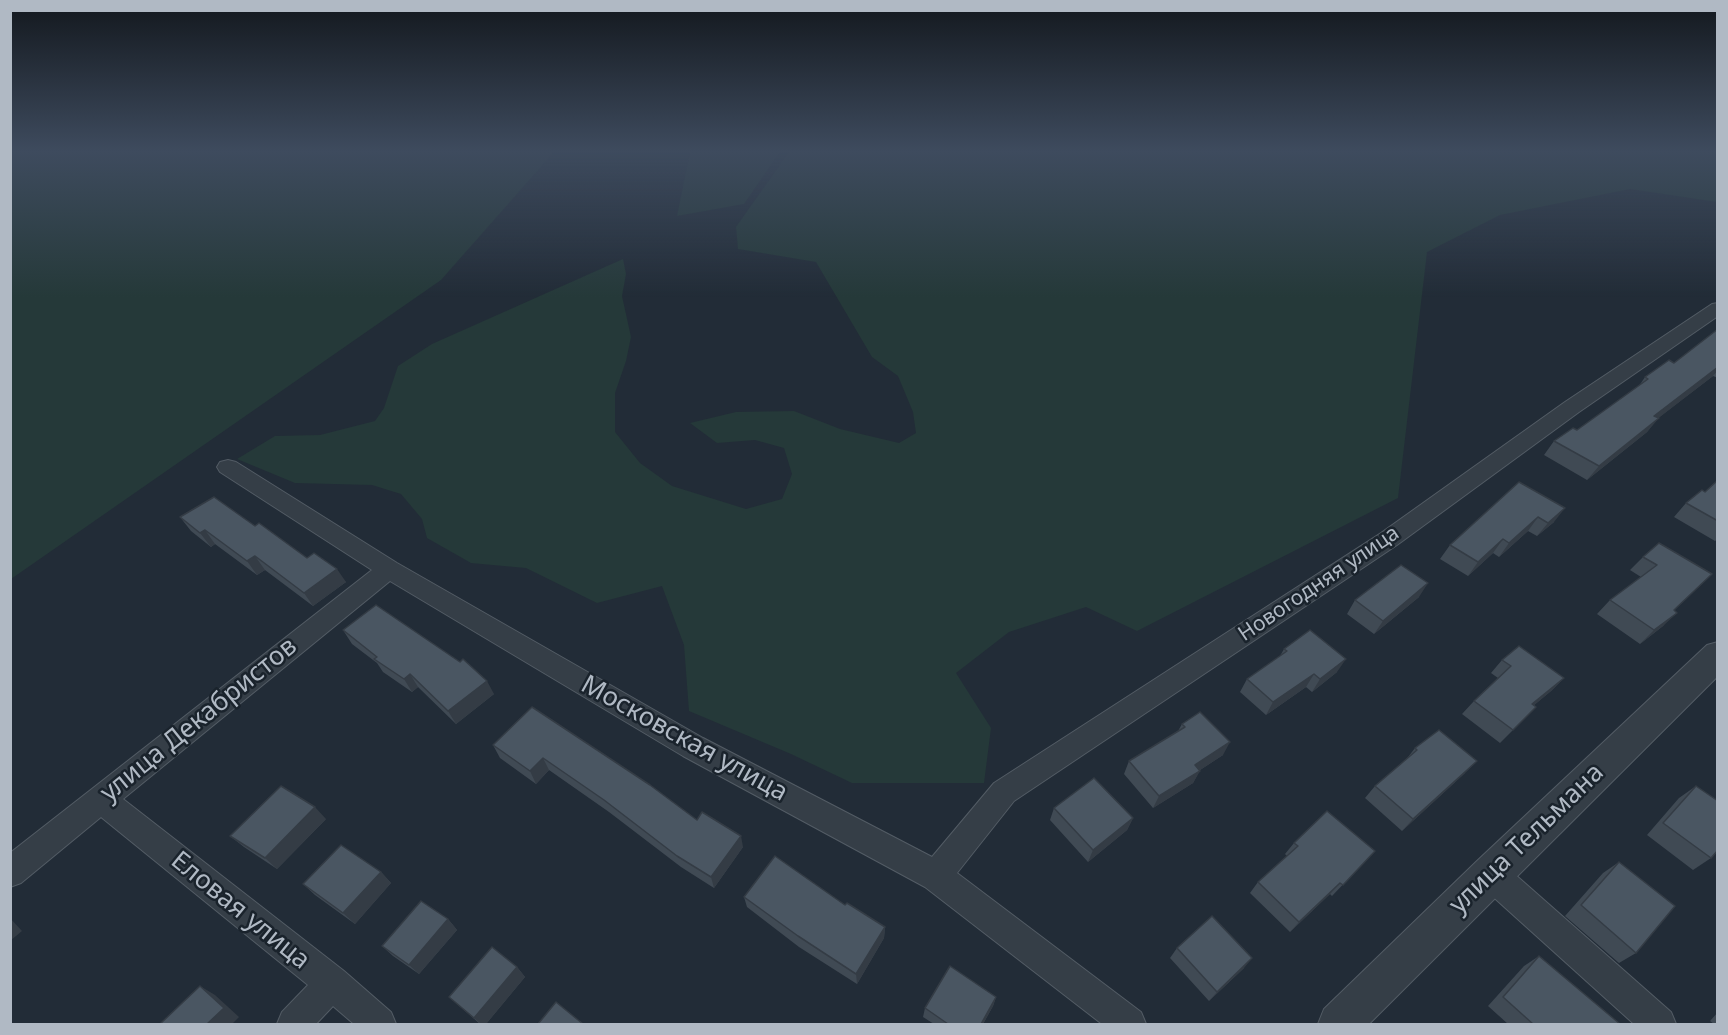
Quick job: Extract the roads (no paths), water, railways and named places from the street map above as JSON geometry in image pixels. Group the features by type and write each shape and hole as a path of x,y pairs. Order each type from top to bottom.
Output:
{"street":[{"name":"Новогодняя улица","path":"936,876 1004,792 1389,539 1572,407 1718,308"},
{"name":"Московская улица","path":"228,467 389,569 693,747 936,876 1129,1024"},
{"name":"улица Декабристов","path":"10,872 389,569"},
{"name":"улица Тельмана","path":"1339,1024 1718,655"},
{"name":"Еловая улица","path":"100,799 332,983 379,1024"},
{"path":"1491,874 1659,1024"},
{"path":"294,1024 332,983"}]}
